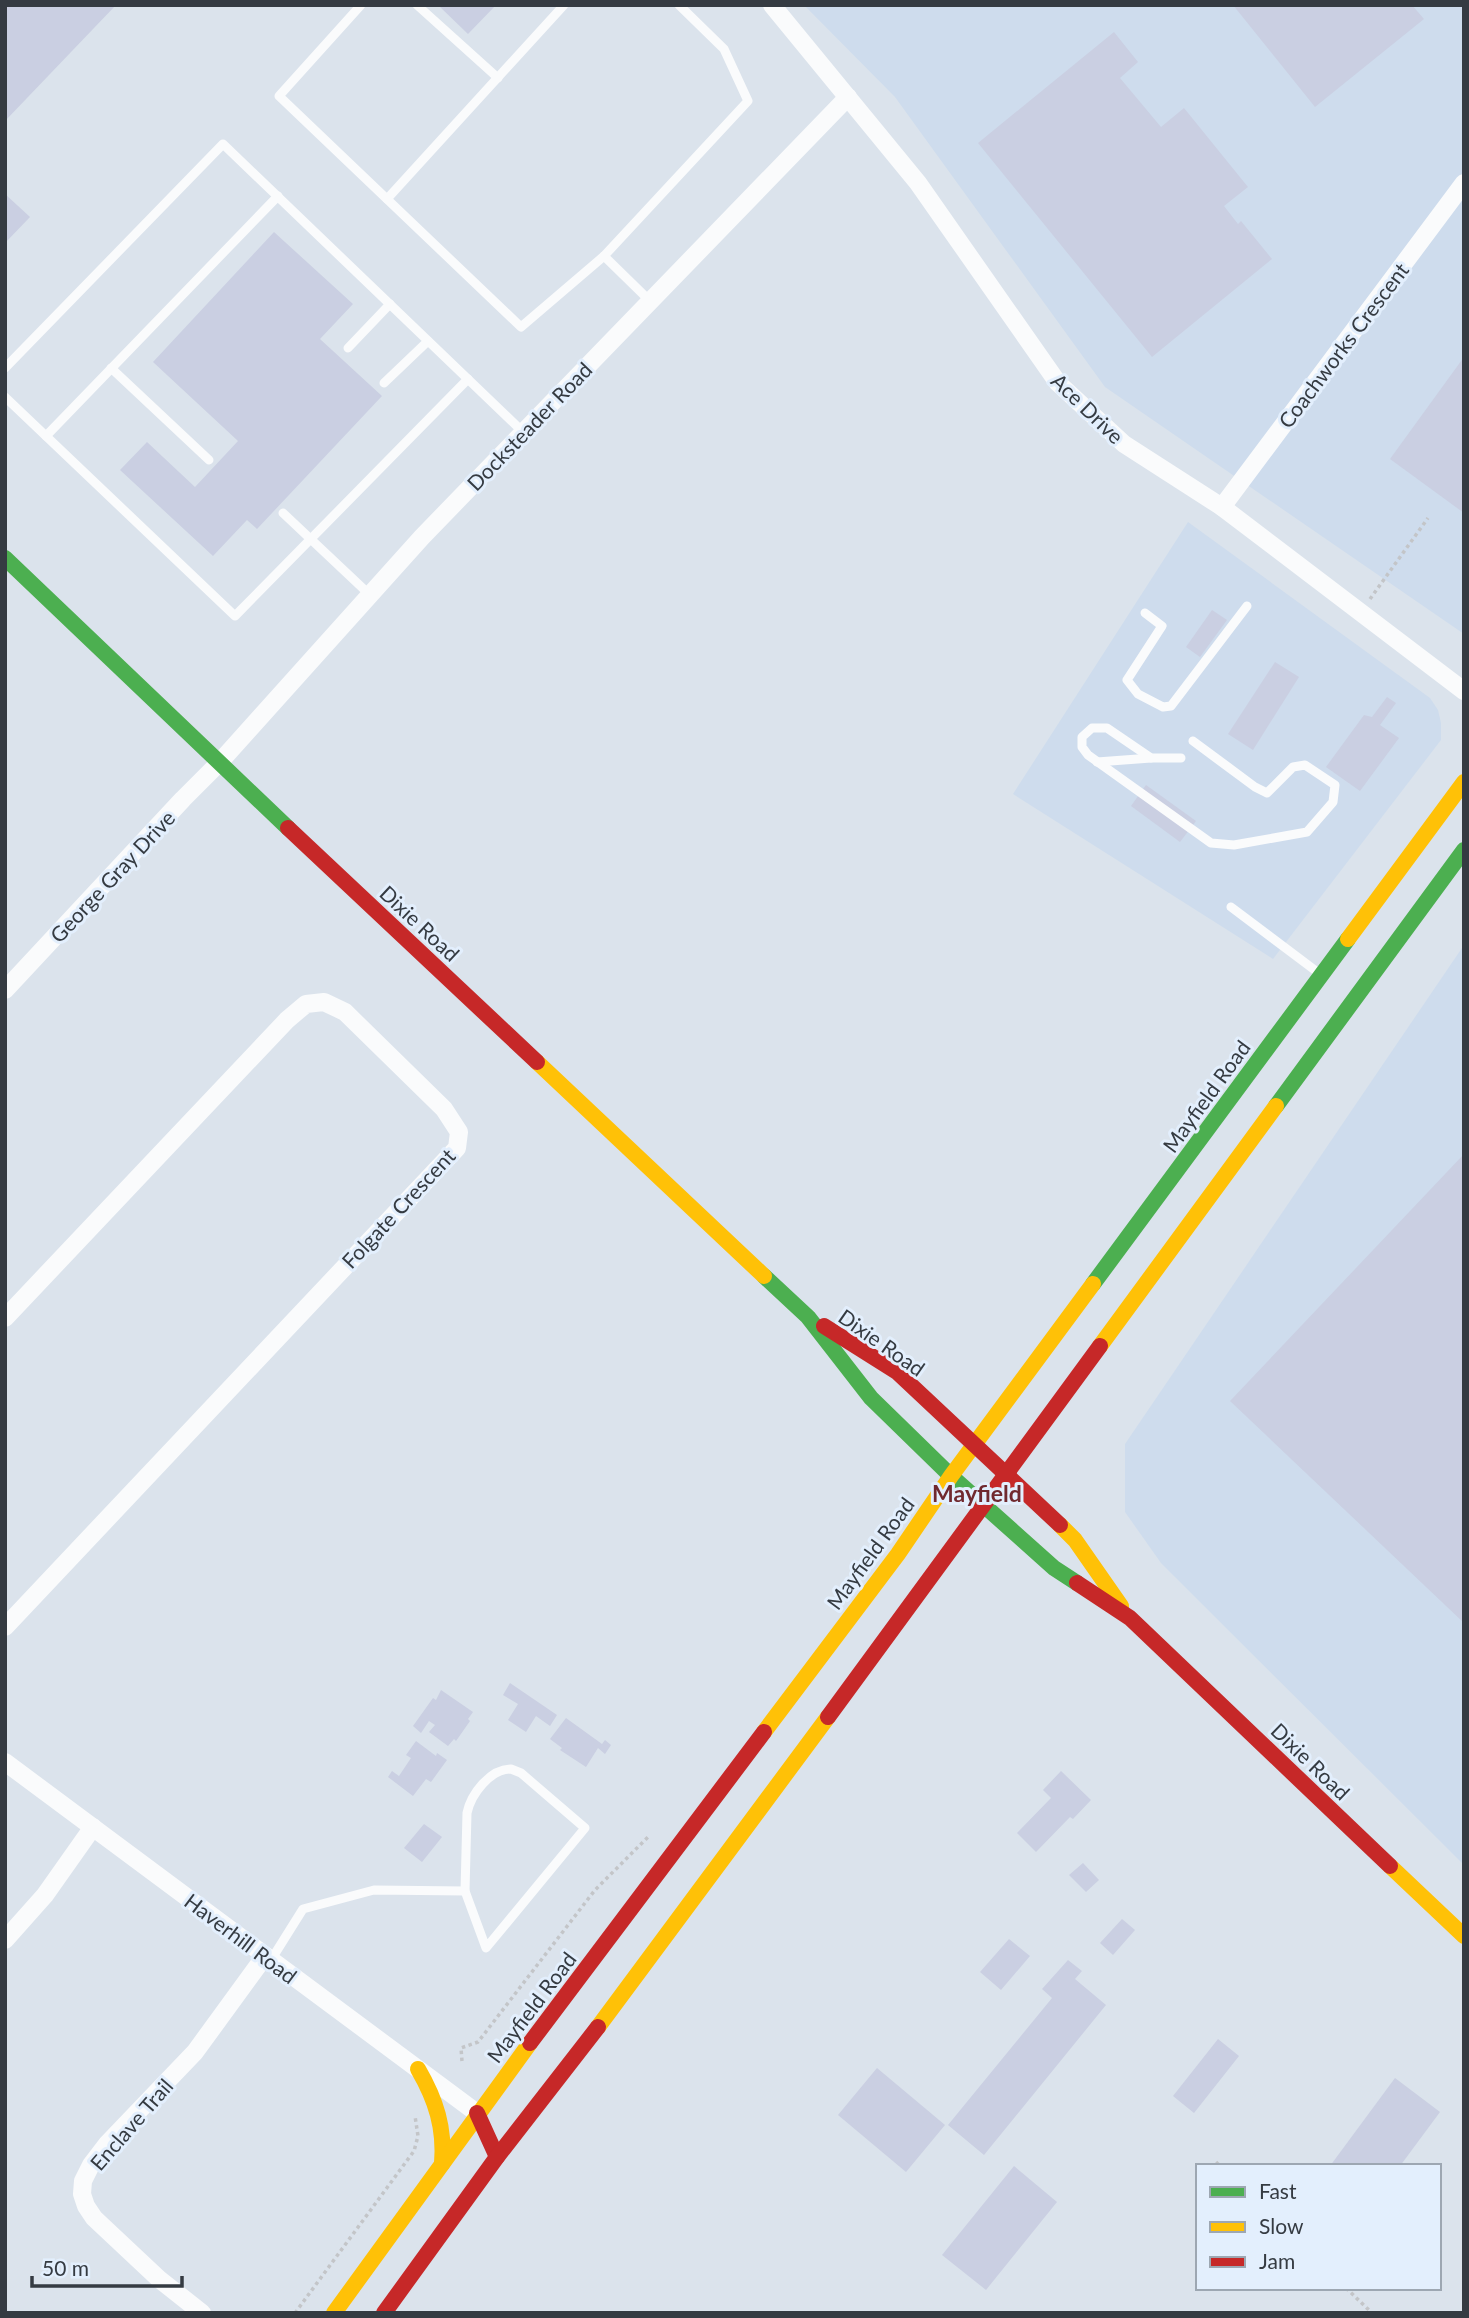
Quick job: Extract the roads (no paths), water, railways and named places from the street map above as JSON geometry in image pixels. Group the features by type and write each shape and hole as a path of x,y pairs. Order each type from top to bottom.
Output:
{"main road":[{"name":"Dixie Road","path":"5,558 808,1317 872,1398 951,1476 1055,1568 1130,1618 1464,1936"},
{"name":"Mayfield Road","path":"334,2313 477,2113 898,1554 951,1476 1464,782"},
{"path":"384,2313 497,2157 634,1981 1464,850"},
{"name":"Dixie Road","path":"808,1317 897,1372 975,1444 1075,1540 1130,1618"},
{"path":"418,2069 435,2096 442,2120 442,2164"},
{"path":"477,2113 497,2157"}],"street":[{"name":"Ace Drive","path":"772,5 918,183 1058,383 1124,444 1222,507 1464,691"},
{"name":"Docksteader Road","path":"219,762 422,537 848,97"},
{"name":"Coachworks Crescent","path":"1222,507 1464,183"},
{"name":"George Gray Drive","path":"5,990 219,762"},
{"name":"Folgate Crescent","path":"5,1318 306,1003 324,1002 345,1012 444,1109 459,1132 457,1148 5,1627"},
{"name":"Haverhill Road","path":"5,1762 477,2113"},
{"path":"5,1940 45,1895 93,1827"},
{"name":"Enclave Trail","path":"202,2313 159,2279 94,2218 82,2194 83,2181 90,2165 107,2144 195,2052 268,1958"}],"lane":[{"path":"361,5 279,96 521,327 604,256 748,100 724,49 679,5"},
{"path":"418,5 498,78"},
{"path":"387,199 564,5"},
{"path":"5,369 223,144 523,432"},
{"path":"46,436 278,196"},
{"path":"604,256 650,301"},
{"path":"348,348 390,304"},
{"path":"384,383 428,341"},
{"path":"111,368 209,460"},
{"path":"5,397 235,616 468,379"},
{"path":"283,513 370,595"},
{"path":"1145,613 1162,626 1127,680 1138,694 1163,708 1171,706 1247,606"},
{"path":"1151,758 1107,728 1092,728 1082,737 1082,747 1097,762 1211,843 1234,845 1307,832 1333,802 1335,785 1305,765 1293,767 1267,793 1193,741"},
{"path":"1097,762 1181,758"},
{"path":"1231,906 1321,975"},
{"path":"505,1769 521,1773 585,1828 486,1948 465,1891 468,1808 487,1779 495,1772 505,1769"},
{"path":"268,1958 303,1909 374,1890 465,1891"}],"district":[{"name":"Mayfield","path":"977,1493"}]}
